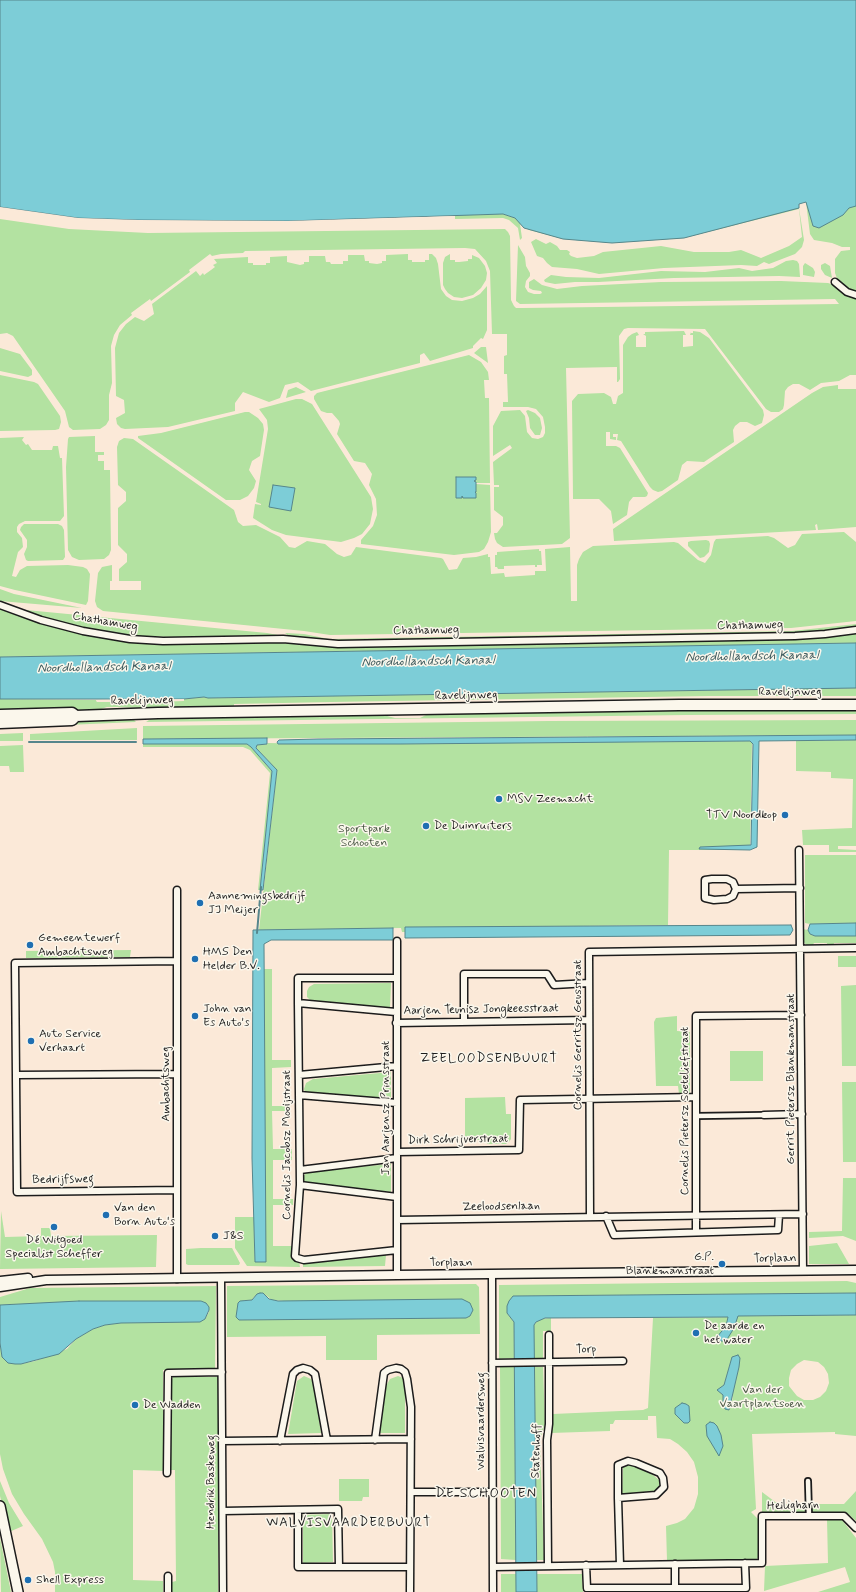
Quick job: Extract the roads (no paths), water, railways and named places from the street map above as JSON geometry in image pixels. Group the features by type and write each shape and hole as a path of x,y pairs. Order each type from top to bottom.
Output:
{"main road":[{"name":"Ravelijnweg","path":"0,715 72,713 76,716 158,713 672,705 856,705"},
{"name":"Ravelijnweg","path":"0,723 72,720 76,716"},
{"path":"0,1506 18,1592"}],"street":[{"path":"835,282 847,292 856,295"},
{"name":"Chathamweg","path":"0,605 47,622 83,631 130,639 163,641 283,639 338,644 606,640 795,636 856,630"},
{"name":"Gerrit Pietersz Blankmanstraat","path":"799,850 803,1271"},
{"path":"727,879 733,882 736,889 733,896 727,899 714,900 705,898 705,880 727,879"},
{"path":"736,889 800,888"},
{"name":"Ambachtsweg","path":"177,890 177,1279"},
{"name":"Jan Aarjensz Prinsstraat","path":"397,941 397,1275"},
{"name":"Cornelis Gerritsz Geusstraat","path":"590,1217 589,952 856,948"},
{"name":"Bedrijfsweg","path":"177,961 15,963 17,1192 177,1190"},
{"path":"464,1021 464,974 547,974 554,985 589,983"},
{"name":"Cornelis Jacobsz Mooijstraat","path":"397,978 298,978 300,1185 295,1252 297,1258 304,1260 397,1250"},
{"path":"298,1003 396,1012"},
{"name":"Cornelis Pietersz Soeteliefstraat","path":"696,1216 696,1016 801,1015"},
{"name":"Aarjen Teunisz Jongkeesstraat","path":"396,1022 589,1020"},
{"path":"299,1075 397,1066"},
{"path":"16,1075 177,1074"},
{"path":"299,1095 397,1103"},
{"path":"590,1100 696,1097"},
{"name":"Dirk Schrijverstraat","path":"397,1155 519,1150 520,1100 590,1100"},
{"path":"696,1116 802,1114"},
{"path":"300,1170 397,1155"},
{"path":"300,1185 397,1197"},
{"name":"Zeeloodsenlaan","path":"397,1220 803,1214"},
{"path":"606,1216 614,1235 778,1230 779,1215"},
{"path":"696,1216 696,1232"},
{"name":"Torplaan","path":"0,1281 23,1277 46,1280 177,1279 856,1270"},
{"name":"Walvisvaardersweg","path":"492,1275 493,1592"},
{"name":"Hendrik Baskeweg","path":"221,1278 223,1592"},
{"name":"Torplaan","path":"0,1287 46,1280"},
{"path":"549,1335 549,1362"},
{"name":"Torp","path":"492,1362 623,1360"},
{"name":"Statenhoff","path":"545,1566 547,1440 549,1424 549,1362"},
{"path":"280,1441 293,1374 297,1370 303,1368 310,1370 315,1374 327,1440"},
{"path":"375,1440 384,1373 388,1370 396,1368 401,1369 405,1372 407,1379 411,1407 410,1592"},
{"path":"167,1473 168,1373 222,1372"},
{"path":"222,1441 411,1439"},
{"path":"618,1498 656,1495 664,1487 663,1478 660,1473 636,1463 628,1461 618,1465 618,1498 620,1565"},
{"path":"808,1481 809,1516"},
{"path":"411,1492 492,1492"},
{"path":"223,1511 338,1509 339,1567"},
{"path":"298,1510 298,1566 410,1568"},
{"name":"Heiligharn","path":"492,1567 762,1563 762,1516 844,1516 856,1528"},
{"path":"586,1565 587,1588 746,1588 746,1563"},
{"path":"675,1564 675,1588"},
{"path":"168,1576 168,1592"}],"water":[{"path":"0,0 856,0 856,206 849,208 843,215 819,228 813,226 806,202 799,204 799,208 684,238 612,243 563,239 524,228 515,218 503,214 288,221 138,220 78,218 0,207"},
{"path":"456,477 476,477 476,480 474,481 476,482 476,498 463,498 462,496 462,498 456,498"},
{"path":"273,485 295,488 291,511 269,507"},
{"name":"Noordhollandsch Kanaal","path":"856,643 856,688 204,697 184,699 0,699 0,657"},
{"path":"856,735 856,740 759,741 757,847 750,850 699,849 700,847 751,845 753,744 750,741 401,744 278,744 277,742 279,740 318,739"},
{"path":"267,738 267,744 257,745 256,748 277,770 263,890 260,890 272,771 247,744 143,744 143,739"},
{"path":"856,923 856,936 815,936 810,934 808,930 810,924"},
{"path":"791,925 793,930 790,935 405,938 405,927"},
{"path":"393,928 393,940 271,940 264,944 266,1262 255,1262 252,1158 253,930"},
{"path":"263,1293 269,1299 278,1301 462,1299 470,1303 473,1310 470,1316 466,1318 239,1320 236,1317 238,1303 240,1301 252,1300 257,1294"},
{"path":"856,1293 856,1315 738,1316 734,1328 726,1341 718,1341 717,1337 726,1326 728,1317 545,1318 536,1322 534,1325 537,1592 516,1592 514,1322 507,1313 507,1306 513,1296"},
{"path":"79,1301 201,1301 206,1303 209,1310 205,1319 200,1322 121,1323 105,1325 93,1329 76,1339 59,1354 21,1364 8,1363 2,1357 0,1343 0,1305"},
{"path":"738,1355 740,1358 739,1367 729,1410 725,1409 723,1395 717,1390 724,1385 732,1357"},
{"path":"682,1403 689,1406 690,1421 688,1423 684,1423 675,1414 675,1408"},
{"path":"710,1422 717,1426 721,1435 723,1446 719,1456 707,1436 706,1425"}],"waterway":[{"path":"29,742 136,742"},
{"path":"257,933 261,887"}],"place":[{"name":"MSV Zeemacht","path":"499,799"},
{"name":"TTV Noordkop","path":"785,815"},
{"name":"De Duinruiters","path":"426,826"},
{"name":"Aannemingsbedrijf JJ Meijer","path":"200,903"},
{"name":"Gemeentewerf Ambachtsweg","path":"30,945"},
{"name":"HMS Den Helder B.V.","path":"195,959"},
{"name":"John van Es Auto's","path":"195,1016"},
{"name":"Auto Service Verhaart","path":"31,1041"},
{"name":"Van den Born Auto's","path":"106,1215"},
{"name":"Dé Witgoed Specialist Scheffer","path":"54,1227"},
{"name":"J&S","path":"215,1236"},
{"name":"G.P. Blankmanstraat","path":"722,1264"},
{"name":"De aarde en het water","path":"696,1333"},
{"name":"De Wadden","path":"135,1405"},
{"name":"Shell Express","path":"28,1580"}],"district":[{"name":"ZEELOODSENBUURT","path":"489,1059"},
{"name":"DE SCHOOTEN","path":"486,1494"},
{"name":"WALVISVAARDERBUURT","path":"349,1523"}],"park label":[{"name":"Sportpark Schooten","path":"364,836"},
{"name":"Van der Vaartplantsoen","path":"762,1397"}]}
